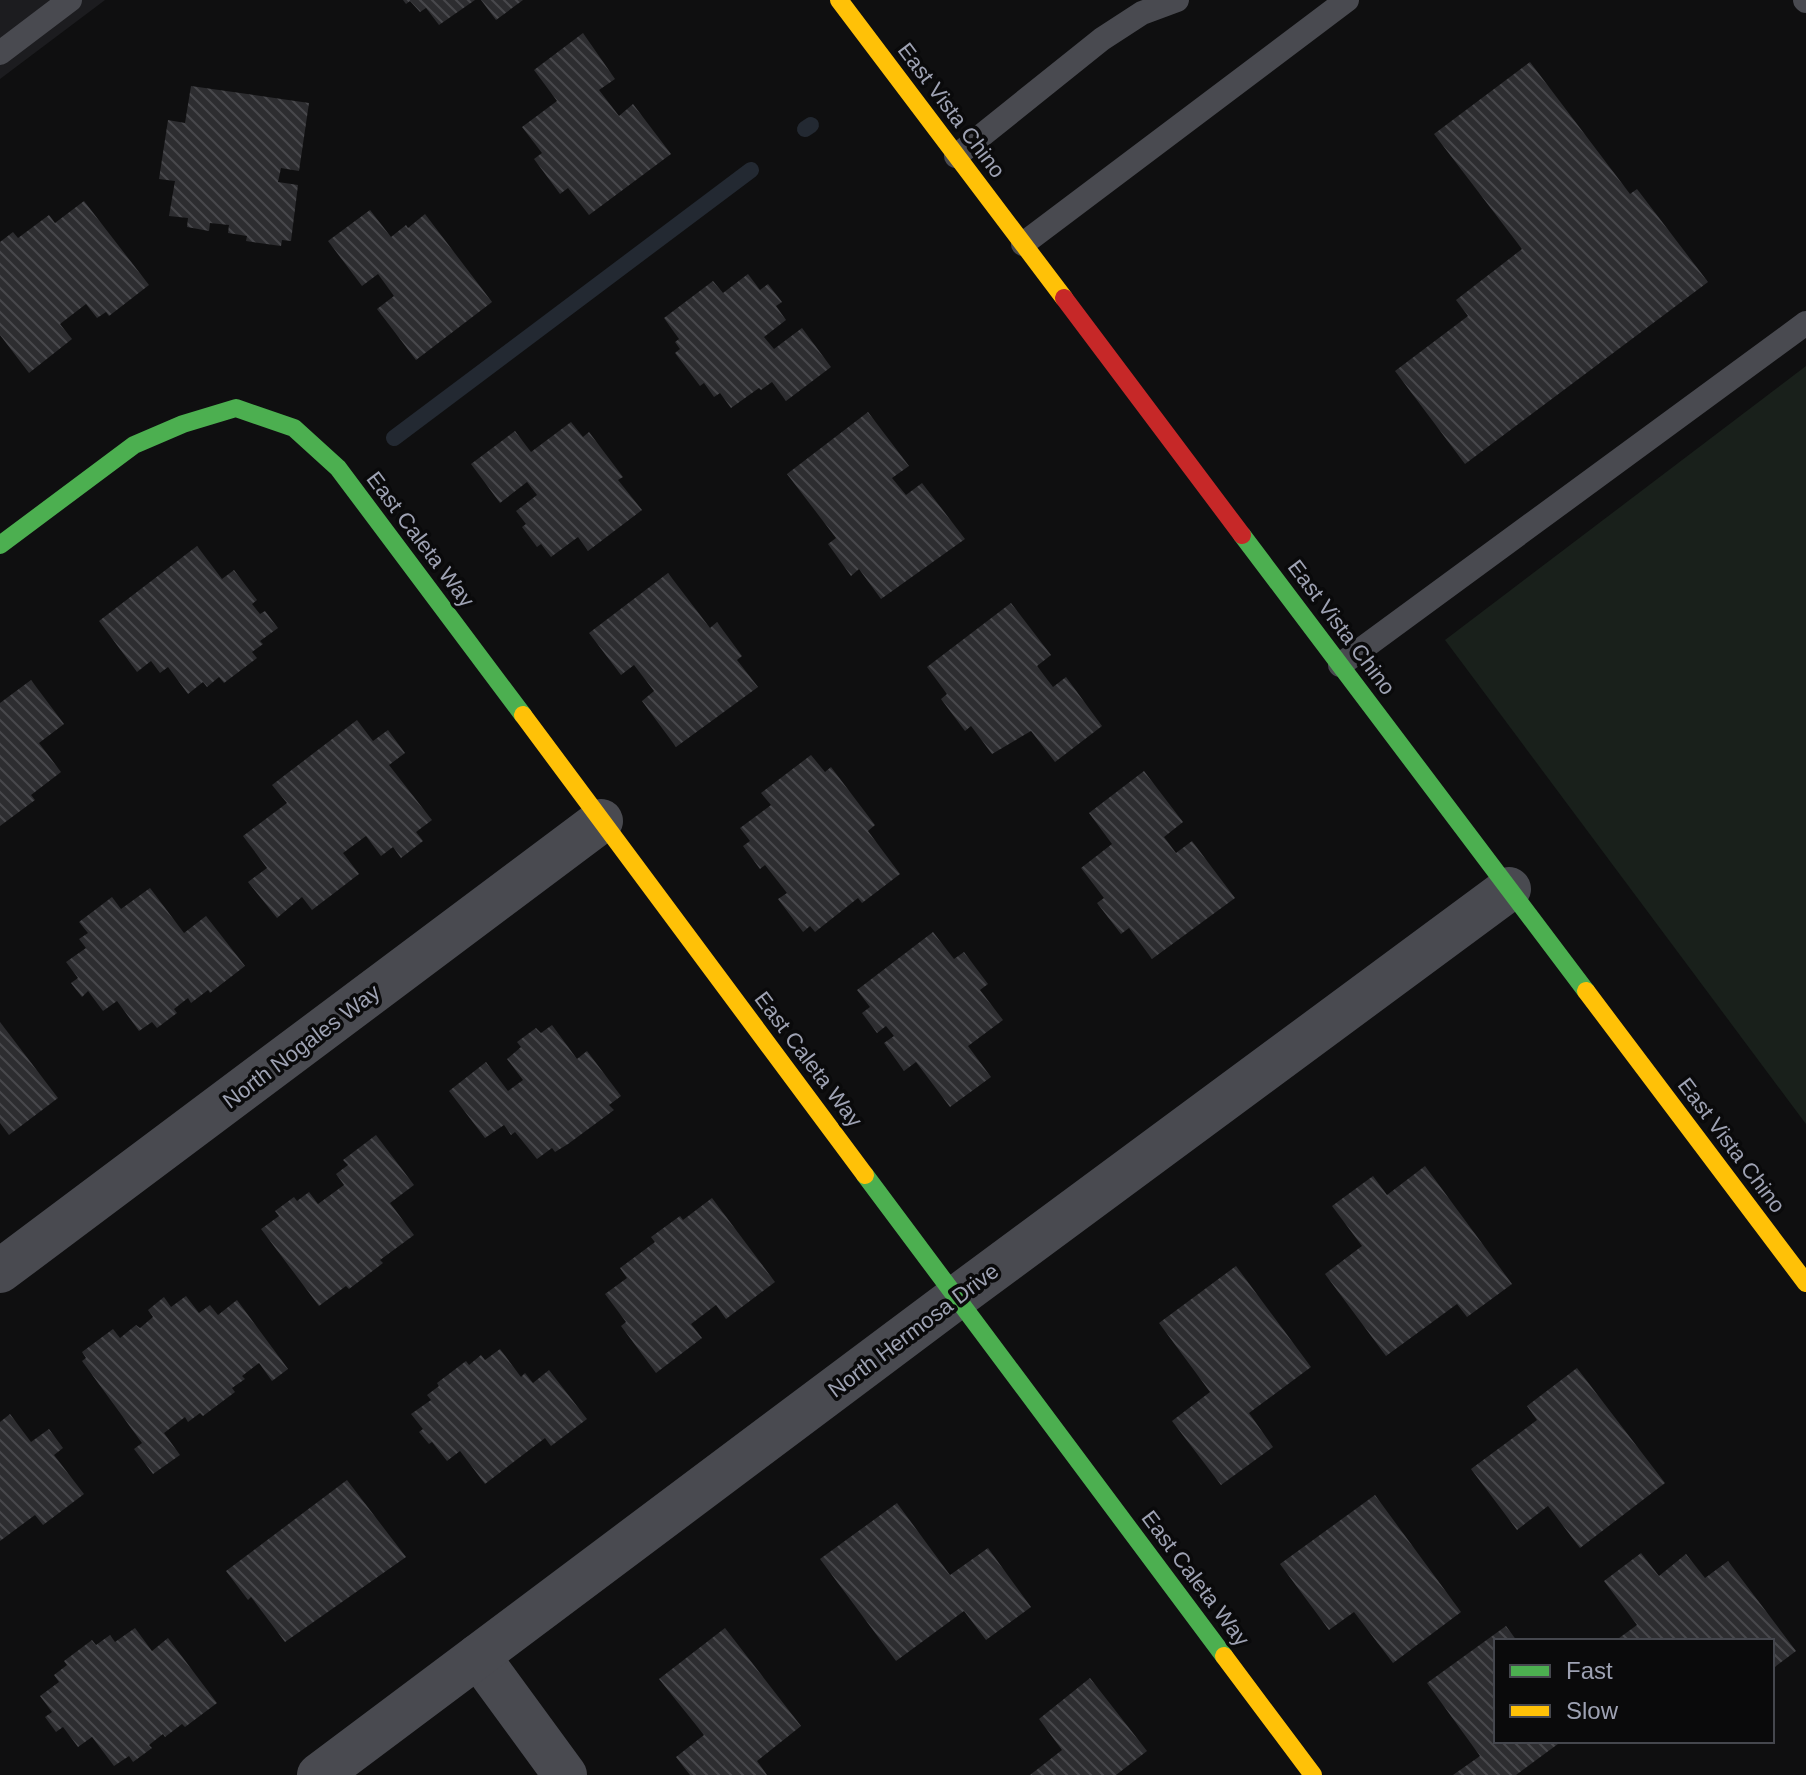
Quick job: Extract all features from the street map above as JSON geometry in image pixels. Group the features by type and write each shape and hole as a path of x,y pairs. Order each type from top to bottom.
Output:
{"street":[{"name":"East Vista Chino","path":"839,0 1806,1283"},
{"name":"East Caleta Way","path":"0,545 134,445 183,424 236,408 294,428 338,468 1313,1775"},
{"name":"North Nogales Way","path":"0,1271 601,821"},
{"name":"North Hermosa Drive","path":"319,1775 1509,889"},
{"path":"478,1656 565,1775"}],"lane":[{"path":"0,53 70,0"},
{"path":"956,156 1102,39 1142,13 1177,0"},
{"path":"1023,244 1347,0"},
{"path":"1340,665 1806,323"}],"shaded area":[{"path":"0,0 105,0 0,79"},
{"path":"1806,366 1806,1124 1445,640"}],"building":[{"path":"403,0 475,0 439,25 426,8 420,12 410,1 406,4"},
{"path":"481,0 523,0 496,20"},
{"path":"583,33 615,79 599,90 619,116 633,104 671,154 589,215 568,188 560,194 534,159 542,153 522,127 557,101 534,70"},
{"path":"1530,62 1630,194 1637,189 1708,282 1465,464 1395,371 1468,316 1456,300 1522,249 1434,134"},
{"path":"191,86 309,103 299,171 281,168 278,182 298,185 291,241 282,240 281,246 246,241 247,236 228,233 229,225 210,223 209,231 187,227 188,218 169,216 175,181 159,179 168,120 185,123"},
{"path":"84,201 149,285 109,316 106,312 97,318 86,304 60,324 72,339 29,373 0,335 0,242 13,232 18,238 49,215 55,223"},
{"path":"370,210 391,237 425,214 492,302 416,360 377,309 394,296 378,274 362,286 328,241"},
{"path":"748,274 760,290 768,284 782,302 776,306 786,320 764,337 774,349 802,328 831,367 786,401 772,382 731,408 720,393 714,397 704,383 700,386 675,353 680,349 675,342 679,339 664,318 713,281 723,293"},
{"path":"868,412 909,466 892,478 906,495 922,483 965,539 881,599 859,569 851,576 828,544 836,538 787,474"},
{"path":"571,422 583,437 589,432 623,477 618,480 642,510 588,551 578,537 551,557 541,544 537,547 522,527 526,524 516,511 537,495 527,482 500,503 471,464 515,431 531,452"},
{"path":"197,546 222,579 234,570 257,600 252,604 260,614 265,611 278,628 260,641 263,644 252,652 257,658 224,683 219,677 207,687 203,682 188,694 168,667 160,673 151,661 137,672 99,621"},
{"path":"668,573 710,628 717,622 742,656 737,660 758,687 676,747 642,701 654,691 634,665 621,675 589,633"},
{"path":"1011,603 1051,655 1037,666 1053,687 1066,677 1102,726 1055,762 1031,731 992,754 971,726 965,731 941,699 947,694 927,667"},
{"path":"31,680 64,724 39,743 61,772 31,795 35,800 0,826 0,703"},
{"path":"357,720 373,741 388,730 405,753 389,765 432,820 416,832 423,841 401,858 393,847 381,856 366,836 343,853 359,874 312,910 302,897 277,918 248,882 267,868 243,836 287,803 272,785"},
{"path":"811,755 825,772 831,767 875,825 868,831 900,874 862,903 858,898 815,932 810,926 803,932 778,899 787,893 765,865 760,869 743,846 750,841 740,828 771,805 761,793"},
{"path":"1144,771 1183,822 1164,837 1176,853 1192,841 1235,898 1152,959 1129,928 1121,934 1097,903 1104,898 1081,868 1112,844 1089,813"},
{"path":"150,888 184,933 206,916 245,966 210,993 208,990 191,1003 188,998 174,1009 177,1013 157,1028 152,1022 139,1031 117,1001 103,1011 88,991 82,997 71,983 78,978 66,962 86,948 79,939 88,933 79,922 112,897 121,909"},
{"path":"933,932 954,959 964,952 988,984 980,990 1003,1020 968,1046 991,1077 950,1107 916,1062 904,1071 884,1043 894,1036 886,1026 877,1033 862,1013 870,1007 857,990"},
{"path":"0,1022 58,1098 9,1135 0,1123"},
{"path":"552,1025 577,1059 587,1051 621,1096 609,1105 614,1110 568,1144 555,1152 552,1148 537,1159 515,1132 511,1135 504,1125 485,1138 449,1091 486,1062 508,1091 523,1080 507,1059 521,1047 517,1042 536,1028 541,1033"},
{"path":"376,1135 414,1185 390,1203 414,1235 380,1260 383,1263 349,1289 346,1286 319,1306 261,1229 279,1216 275,1211 294,1197 297,1201 309,1192 318,1204 344,1185 336,1174 348,1165 343,1160"},
{"path":"1425,1166 1512,1284 1467,1317 1457,1304 1386,1356 1325,1274 1362,1246 1332,1206 1373,1176 1387,1195"},
{"path":"712,1198 775,1282 726,1319 716,1305 691,1324 702,1338 656,1373 621,1326 626,1322 605,1294 627,1278 620,1268 655,1242 651,1237 680,1216 683,1220"},
{"path":"1236,1266 1311,1367 1249,1413 1273,1447 1221,1485 1172,1421 1210,1392 1159,1323"},
{"path":"186,1296 199,1313 210,1305 218,1315 237,1300 288,1369 272,1381 259,1363 232,1388 235,1392 203,1416 200,1413 188,1422 185,1417 164,1433 180,1455 153,1474 134,1449 142,1443 82,1361 86,1358 82,1352 113,1329 120,1338 136,1325 140,1328 153,1317 148,1310 164,1297 171,1307"},
{"path":"500,1349 521,1377 525,1373 533,1383 549,1370 587,1419 551,1446 545,1438 485,1484 460,1451 447,1461 432,1442 429,1444 419,1432 423,1429 411,1414 431,1400 427,1395 439,1386 437,1383 466,1361 469,1365 481,1355 485,1360"},
{"path":"1577,1368 1665,1483 1580,1548 1548,1506 1517,1530 1471,1469 1537,1420 1527,1406"},
{"path":"10,1414 31,1442 49,1429 63,1448 54,1455 84,1494 43,1525 35,1515 0,1541 0,1422"},
{"path":"347,1480 406,1557 285,1642 251,1597 248,1600 226,1571"},
{"path":"1375,1495 1461,1612 1393,1663 1354,1612 1329,1630 1280,1564"},
{"path":"897,1503 950,1575 988,1548 1031,1607 986,1640 964,1611 896,1661 820,1559"},
{"path":"1641,1553 1659,1576 1686,1554 1705,1578 1728,1561 1796,1651 1774,1668 1774,1639 1618,1639 1637,1625 1604,1581"},
{"path":"1506,1626 1516,1639 1494,1639 1494,1743 1559,1743 1516,1775 1453,1775 1480,1756 1427,1683"},
{"path":"135,1628 152,1651 168,1638 217,1703 185,1727 182,1724 165,1737 163,1734 149,1745 152,1748 133,1762 129,1756 114,1766 92,1737 78,1747 63,1727 56,1732 45,1717 52,1712 40,1696 59,1682 54,1675 67,1665 64,1661 92,1640 96,1645 110,1635 115,1642"},
{"path":"725,1628 801,1726 757,1761 767,1775 690,1775 676,1757 704,1735 659,1679"},
{"path":"1090,1678 1147,1751 1116,1775 1030,1775 1062,1750 1039,1719"}],"waterway":[{"path":"805,129 811,125"},
{"path":"394,438 751,170"}],"traffic: fast":[{"path":"0,545 134,445 183,424 236,408 294,428 338,468 523,715"},
{"path":"1242,535 1586,991"},
{"path":"865,1175 1224,1656"}],"traffic: slow":[{"path":"839,0 1064,298"},
{"path":"523,715 865,1175"},
{"path":"1586,991 1806,1283"},
{"path":"1224,1656 1313,1775"}],"traffic: jam":[{"path":"1064,298 1242,535"}]}
